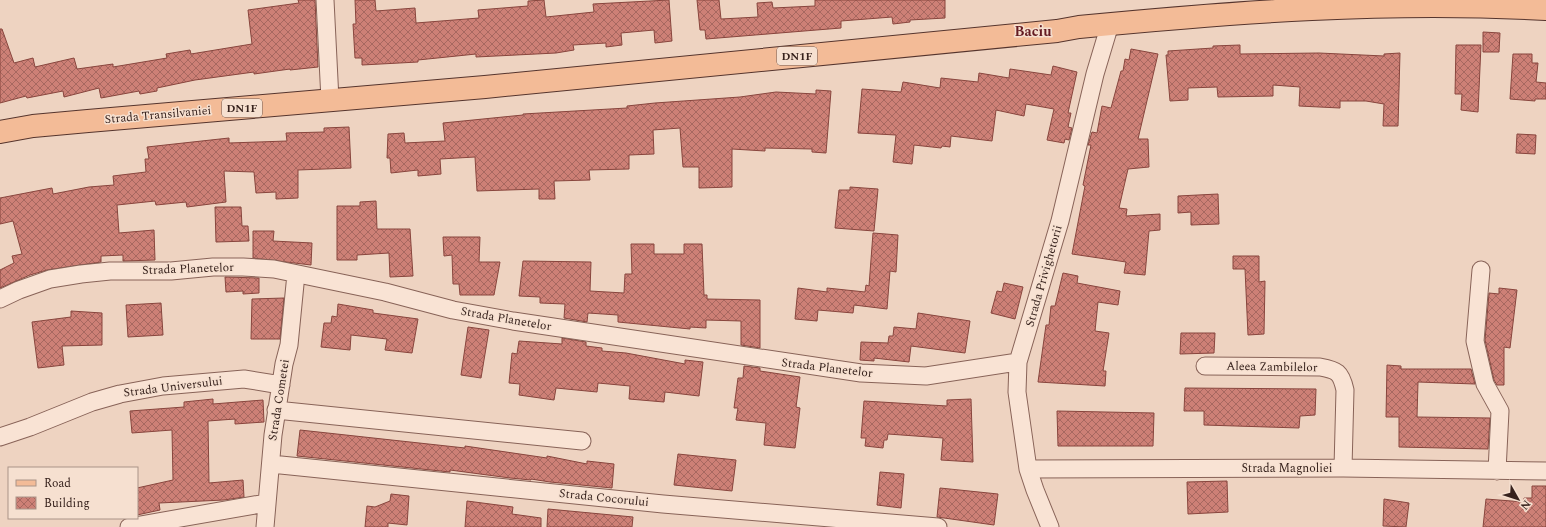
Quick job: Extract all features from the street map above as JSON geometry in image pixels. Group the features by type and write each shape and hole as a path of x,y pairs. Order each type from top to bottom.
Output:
{"main road":[{"name":"DN1F","path":"1110,24 1245,9 1361,2 1465,3 1546,9"},
{"name":"Strada Transilvaniei","path":"0,132 33,126 485,87 1033,33 1110,24"}],"street":[{"path":"325,0 330,100"},
{"name":"Strada Privighetorii","path":"1050,527 1028,469 1017,392 1018,362 1060,221 1095,74 1110,24"},
{"name":"Strada Planetelor","path":"0,300 19,290 50,279 103,272 172,271 213,267 243,267 274,269 385,292 453,310 513,321 855,372 926,376 1018,362"},
{"path":"1481,270 1475,341 1487,388 1500,411 1497,471"},
{"name":"Strada Cometei","path":"265,527 266,503 276,410 289,345 296,274"},
{"name":"Aleea Zambilelor","path":"1205,366 1320,367 1334,370 1342,377 1345,390 1343,468"},
{"name":"Strada Universului","path":"0,437 30,427 92,402 120,394 163,386 244,379 281,385"},
{"path":"276,410 582,441"},
{"name":"Strada Cocorului","path":"271,464 664,504 938,527"},
{"name":"Strada Magnoliei","path":"1028,469 1343,468 1546,471"},
{"path":"129,527 266,503"}],"building":[{"path":"298,0 315,0 318,67 254,74 254,72 195,80 157,88 157,91 140,94 139,91 101,98 99,88 64,97 63,91 27,98 26,96 0,103 0,29 2,29 14,63 33,58 35,67 74,58 77,69 113,64 113,67 167,58 166,54 190,50 191,54 252,44 248,10 299,3"},
{"path":"355,0 375,0 376,11 415,8 416,23 479,18 478,10 528,6 528,1 544,0 546,17 594,12 593,4 669,0 672,41 655,43 654,30 621,33 622,45 606,47 606,43 573,45 574,50 556,53 476,57 476,54 418,60 418,62 362,65 362,58 355,58 353,24 356,24"},
{"path":"697,0 719,0 721,19 758,17 757,3 772,2 773,8 815,6 815,0 945,0 945,18 910,20 910,22 893,24 892,17 841,21 841,28 706,39 705,30 700,30"},
{"path":"1483,32 1500,33 1499,52 1483,52"},
{"path":"1240,45 1240,54 1319,53 1384,56 1384,54 1400,53 1398,126 1383,126 1384,104 1366,101 1340,101 1340,108 1299,106 1300,87 1273,85 1273,96 1218,97 1217,87 1188,88 1188,100 1170,101 1166,55 1168,55 1168,51 1213,48 1213,46"},
{"path":"1456,45 1481,45 1478,112 1461,110 1462,94 1455,94"},
{"path":"1131,49 1158,54 1138,139 1148,139 1149,167 1128,169 1119,208 1127,209 1126,216 1160,214 1160,230 1149,231 1145,275 1124,273 1126,262 1072,254 1091,145 1088,145 1092,132 1097,133 1102,106 1111,108 1121,71 1123,71 1125,59 1129,60"},
{"path":"1513,54 1532,54 1532,63 1538,63 1536,82 1546,83 1546,99 1535,99 1535,101 1510,99"},
{"path":"1053,66 1077,72 1068,113 1071,113 1068,127 1072,128 1069,140 1065,139 1064,143 1047,140 1054,109 1026,104 1024,116 996,110 992,141 951,136 950,147 942,146 941,148 914,145 912,164 893,162 896,135 858,133 862,89 901,92 903,82 940,88 941,78 978,82 979,73 1009,78 1010,69 1051,75"},
{"path":"816,90 831,91 826,153 812,152 812,149 765,148 765,151 732,149 732,187 699,188 699,167 683,167 680,128 653,130 654,154 629,155 629,169 589,170 590,180 554,181 555,199 539,199 539,189 477,191 475,157 440,159 441,174 418,176 418,170 391,173 390,158 387,158 388,134 404,133 405,143 445,141 443,123 523,114 627,108 627,106 740,97 776,92 816,94"},
{"path":"349,127 351,168 298,170 298,198 276,199 276,192 256,193 254,172 224,171 226,202 187,207 186,202 156,205 155,201 117,205 119,233 154,230 155,260 123,261 123,255 101,256 101,262 47,270 30,275 0,288 0,270 14,263 12,256 22,254 13,221 0,224 0,198 52,188 53,194 89,187 114,185 113,176 146,172 145,159 149,159 147,147 229,138 229,143 287,141 286,133 324,132 324,128"},
{"path":"1517,134 1536,135 1535,154 1516,153"},
{"path":"850,187 878,189 874,231 835,228 839,190 850,190"},
{"path":"1218,194 1219,224 1191,225 1191,212 1178,213 1178,196"},
{"path":"376,201 377,229 410,229 413,276 390,277 389,253 357,255 357,260 337,260 337,206 360,206 360,202"},
{"path":"215,207 241,207 242,226 248,226 249,241 216,242"},
{"path":"253,231 274,231 273,241 312,243 311,265 253,258"},
{"path":"873,233 898,235 896,272 890,271 887,309 854,305 853,313 818,310 817,321 795,319 798,288 827,292 827,288 865,292 866,285 869,286"},
{"path":"443,237 480,237 479,262 500,262 494,295 460,295 459,284 453,284 452,255 444,256"},
{"path":"631,244 654,244 654,254 684,254 684,244 702,244 704,295 707,295 707,299 760,300 760,348 741,345 741,321 706,320 706,328 690,327 690,329 618,322 618,315 588,313 587,322 564,318 565,304 540,303 540,297 519,296 523,261 591,262 590,291 624,293 625,274 632,274"},
{"path":"1233,256 1259,256 1259,282 1265,281 1264,334 1248,335 1245,269 1233,269"},
{"path":"1063,273 1078,276 1077,283 1120,291 1118,305 1098,302 1095,331 1109,333 1103,371 1106,371 1105,386 1038,382 1046,325 1049,325 1051,306 1055,306"},
{"path":"225,277 259,278 259,293 243,294 243,291 226,292"},
{"path":"1004,283 1023,287 1015,319 991,313 997,291 1002,292"},
{"path":"1499,288 1517,290 1510,348 1504,347 1504,385 1497,385 1494,380 1485,340 1489,293 1499,294"},
{"path":"284,298 280,339 251,339 252,299"},
{"path":"161,303 163,335 128,337 126,305"},
{"path":"338,304 373,310 373,313 418,319 412,353 385,350 387,339 351,335 350,350 321,347 324,323 331,323 332,316 337,317"},
{"path":"71,311 102,313 102,345 62,346 64,365 38,368 32,322 71,317"},
{"path":"918,313 970,321 965,353 911,346 909,362 874,358 874,361 860,360 861,342 888,343 889,336 893,336 894,327 916,329"},
{"path":"468,327 489,330 481,378 461,375"},
{"path":"1181,333 1215,333 1214,353 1180,354"},
{"path":"562,338 586,342 586,346 602,348 602,351 626,353 685,364 685,360 703,362 699,396 665,392 664,402 629,399 630,386 598,383 597,392 556,388 554,400 519,395 520,384 509,383 512,353 517,354 519,341 562,344"},
{"path":"1387,365 1401,366 1401,369 1471,369 1475,384 1418,382 1417,417 1490,418 1488,449 1399,447 1399,417 1386,417"},
{"path":"744,366 760,368 760,371 800,377 796,407 800,408 795,448 764,445 766,423 736,420 738,408 734,408 738,378 743,378"},
{"path":"1185,388 1316,389 1315,415 1300,416 1299,428 1204,425 1204,411 1184,411"},
{"path":"213,399 213,404 263,400 264,422 235,424 235,419 208,421 209,483 243,480 244,497 224,500 159,503 160,510 138,515 138,488 173,480 172,430 132,433 130,411 184,407 184,402"},
{"path":"971,399 973,462 941,460 943,438 888,434 887,440 884,440 883,448 865,446 866,438 861,438 864,401 947,406 947,400"},
{"path":"1057,411 1154,413 1153,446 1058,446"},
{"path":"300,430 465,448 465,446 547,458 547,456 587,464 587,461 614,464 612,488 510,478 450,470 450,472 297,456"},
{"path":"678,454 736,460 732,491 674,485"},
{"path":"880,472 904,474 901,508 877,505"},
{"path":"1227,481 1228,512 1188,514 1187,482"},
{"path":"1532,486 1546,486 1546,527 1483,527 1486,499 1524,502 1524,498 1532,498"},
{"path":"940,488 998,494 994,525 937,517"},
{"path":"391,494 409,496 407,525 388,523 388,527 365,527 367,506 375,507 390,501"},
{"path":"1384,499 1409,503 1406,527 1383,526"},
{"path":"467,501 513,507 512,514 541,518 541,527 465,527"},
{"path":"548,509 633,517 632,527 547,527"}],"district":[{"name":"Baciu","path":"1033,31"}]}
